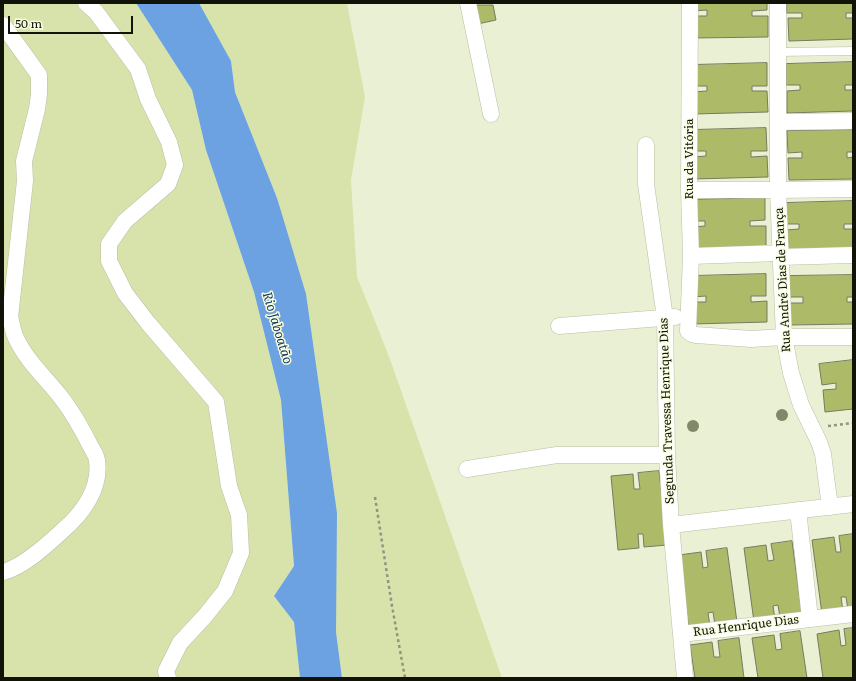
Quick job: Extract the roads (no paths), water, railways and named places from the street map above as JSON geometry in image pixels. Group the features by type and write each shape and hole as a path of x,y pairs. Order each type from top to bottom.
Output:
{"street":[{"path":"86,3 96,12 138,70 148,99 169,142 175,165 168,184 125,221 109,244 109,260 125,293 148,323 216,402 229,486 239,515 242,553 225,591 205,616 180,643 166,671 168,678"},
{"path":"468,3 491,114"},
{"name":"Rua da Vitória","path":"690,3 690,256 688,331 696,335 751,339 784,337 853,337"},
{"name":"Rua André Dias de França","path":"778,3 778,190 784,337 791,373 801,405 819,442 823,454 830,507"},
{"path":"3,26 39,75 37,109 24,161 25,181 10,317 15,337 37,370 60,396 82,428 98,460 97,479 90,498 75,520 38,552 10,570 3,572"},
{"path":"778,122 853,121"},
{"name":"Segunda Travessa Henrique Dias","path":"646,145 646,184 665,318 667,455 685,678"},
{"name":"Rua André Dias de França","path":"689,190 853,189"},
{"path":"690,256 853,255"},
{"path":"559,326 688,316"},
{"path":"467,469 557,455 667,455"},
{"path":"672,525 853,504"},
{"name":"Rua Henrique Dias","path":"798,510 810,619"},
{"name":"Rua Henrique Dias","path":"681,634 853,614"}],"lane":[{"path":"778,52 853,51"}],"water":[{"name":"Rio Jaboatão","path":"136,3 199,3 231,61 235,92 277,198 306,294 337,513 336,632 342,678 300,678 294,622 274,596 294,566 281,400 254,292 206,150 192,90"}]}
